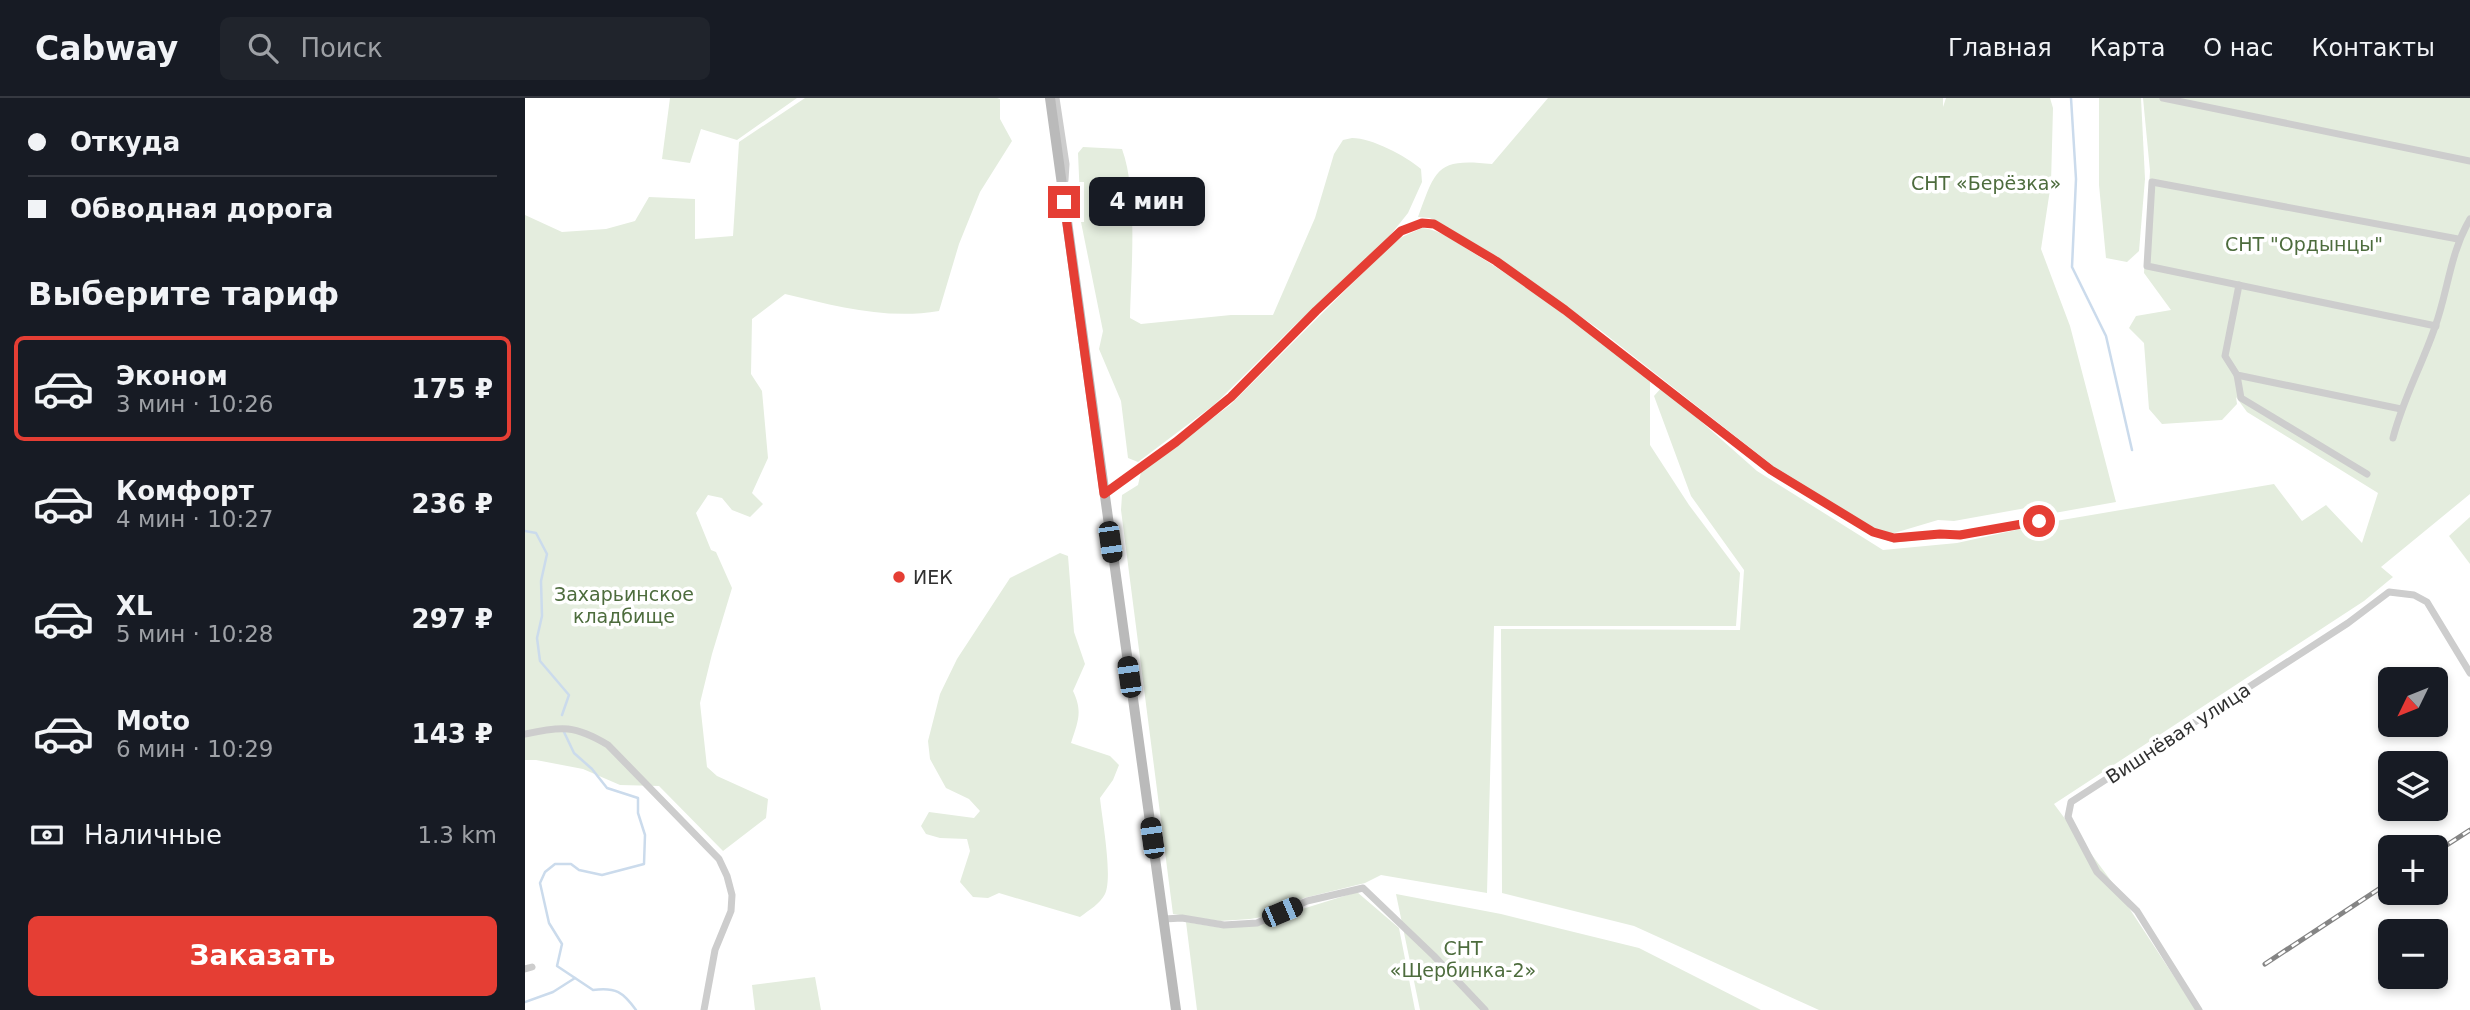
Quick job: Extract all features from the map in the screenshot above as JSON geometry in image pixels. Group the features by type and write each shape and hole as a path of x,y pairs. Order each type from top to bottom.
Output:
{"main road":[{"path":"1050,98 1177,1010"}],"street":[{"path":"1056,98 1066,164 1064,202"},
{"path":"2163,98 2470,162"},
{"path":"2435,326 2147,266 2152,182 2458,239"},
{"path":"2393,438 2401,408 2435,326 2458,239 2470,219"},
{"path":"1104,494 1176,442 1231,397 1316,311 1401,231 1422,223 1434,224 1496,261 1629,357 1771,470 1873,532 1894,538 1960,535 2051,520"},
{"path":"2239,285 2225,356 2237,375 2241,398 2367,474"},
{"path":"2237,375 2401,408"},
{"name":"Вишнёвая улица","path":"2200,1010 2137,911 2097,872 2068,817 2071,802 2337,630 2389,592 2414,595 2427,602 2470,673"},
{"path":"525,734 571,728 590,734 608,745 719,859 727,876 731,911 715,950 704,1010"},
{"path":"1164,919 1182,918 1224,925 1257,923 1307,901 1363,888 1434,956 1485,1010"}],"green space":[{"path":"670,98 797,98 737,140 701,129 690,163 662,159"},
{"name":"Захарьинское кладбище","path":"805,98 997,98 1000,99 1000,119 1012,141 980,192 959,244 939,311 880,313 785,294 752,319 751,374 762,391 768,458 752,493 763,504 750,517 732,510 722,498 708,495 696,513 711,550 716,552 732,588 700,703 707,767 717,776 768,799 766,818 723,851 659,786 620,785 583,769 525,760 525,215 562,232 606,229 635,221 649,197 695,199 695,239 733,236 739,142"},
{"name":"СНТ «Берёзка»","path":"1548,98 1943,98 1943,107 1946,98 2050,98 2053,108 2051,183 2041,249 2070,326 2116,502 2026,518 2026,508 1954,521 1938,520 1891,534 1868,527 1781,472 1600,330 1502,261 1430,218 1418,217 1429,187 1441,170 1460,163 1492,164"},
{"path":"2099,98 2141,98 2145,179 2139,251 2127,262 2106,258 2099,185"},
{"name":"СНТ \"Ордынцы\"","path":"2143,98 2470,98 2470,494 2381,567 2393,577 2364,601 2054,804 2112,882 2196,1010 1819,1010 1634,926 1502,893 1501,629 1740,630 1744,570 1691,496 1654,396 1662,387 1757,471 1883,550 1957,543 2056,521 2274,484 2302,521 2326,505 2362,543 2378,493 2247,412 2236,397 2237,404 2222,420 2162,424 2149,409 2144,343 2129,328 2136,316 2171,310 2144,273 2150,171"},
{"path":"1352,138 1388,149 1421,169 1422,182 1408,213 1384,243 1215,404 1138,462 1128,458 1121,401 1099,349 1103,331 1081,222 1078,153 1083,147 1122,149 1132,209 1130,318 1141,324 1231,315 1273,315 1315,218 1334,154 1343,140"},
{"path":"1422,228 1450,238 1520,284 1650,381 1650,445 1689,505 1740,573 1736,626 1494,626 1487,893 1381,875 1365,883 1304,898 1262,917 1220,921 1173,914 1121,510 1122,495 1138,485 1141,472 1230,405 1391,245"},
{"path":"2470,517 2470,564 2449,536"},
{"path":"1060,553 1068,556 1074,632 1085,664 1073,691 1079,711 1071,743 1110,756 1119,765 1113,780 1100,798 1108,875 1105,894 1094,907 1080,917 999,893 988,898 973,897 960,882 970,851 967,839 940,838 926,834 921,826 929,812 974,818 980,811 969,799 946,788 930,759 928,741 940,694 957,659 1010,578"},
{"path":"1357,892 1399,928 1415,1010 1197,1010 1186,922 1223,928 1283,915"},
{"name":"СНТ «Щербинка-2»","path":"1396,894 1501,914 1639,948 1761,1010 1420,1010"},
{"path":"815,977 821,1010 755,1010 752,985"}],"waterway":[{"path":"2071,98 2076,179 2072,267 2106,336 2132,450"},
{"path":"525,531 536,533 547,554 541,581 542,616 537,638 540,661 569,695 562,715"},
{"path":"564,732 574,753 592,769 607,788 638,798 638,813 645,835 644,864 602,875 579,870 571,864 555,864 545,872 540,883 549,923 562,944 557,966 593,990 608,989 618,992 636,1010"},
{"path":"525,1002 553,992 575,978"}],"railway":[{"path":"2448,844 2470,830"},
{"path":"2265,964 2378,890"}],"place":[{"name":"ИЕК","path":"899,577"}],"route":[{"path":"1064,202 1104,494 1176,442 1231,397 1316,311 1401,231 1422,223 1434,224 1496,261 1629,357 1771,470 1873,532 1894,538 1960,535 2039,521"}]}
